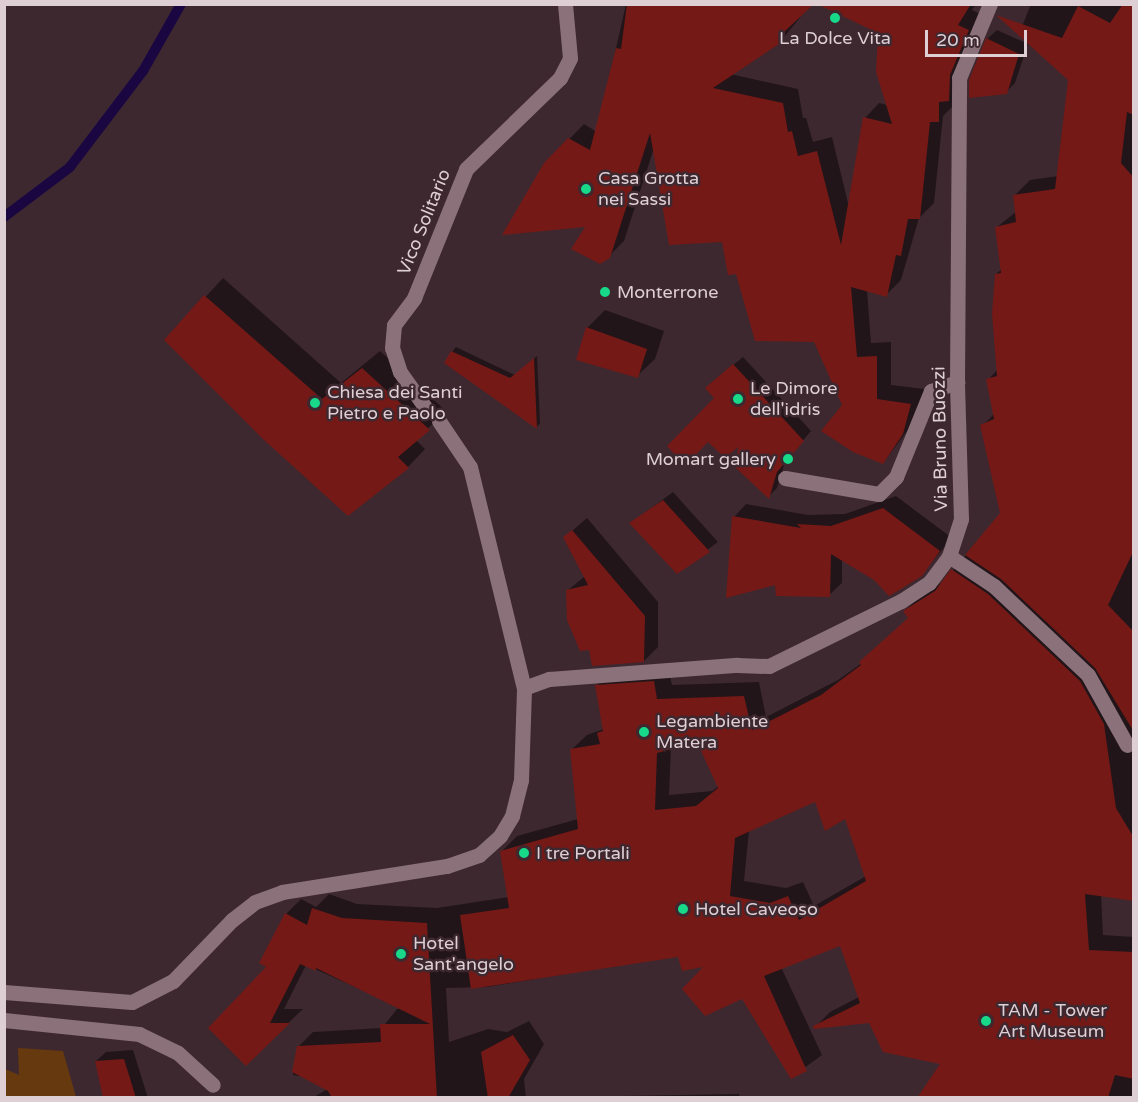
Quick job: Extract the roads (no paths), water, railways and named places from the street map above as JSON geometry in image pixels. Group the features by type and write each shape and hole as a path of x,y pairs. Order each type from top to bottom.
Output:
{"street":[{"name":"Vico Solitario","path":"425,407 400,372 392,348 394,326 414,298 466,169 560,78 570,58 565,4"},
{"name":"Via Bruno Buozzi","path":"524,688 549,679 736,665 769,666 901,601 928,583 949,556 961,519 957,382 960,78 990,4"},
{"path":"785,478 879,494 896,477 931,391 957,382"},
{"path":"4,992 116,1003 148,997 173,981 232,920 255,902 282,892 447,866 479,855 500,836 512,816 521,780 524,688 471,467 440,421"},
{"path":"949,556 994,586 1088,675 1127,745"},
{"path":"4,1020 139,1034 178,1053 213,1085"}],"waterway":[{"path":"4,217 70,167 143,71 181,4"}],"place":[{"name":"La Dolce Vita","path":"835,18"},
{"name":"Casa Grotta nei Sassi","path":"586,189"},
{"name":"Monterrone","path":"605,292"},
{"name":"Le Dimore dell'idris","path":"738,399"},
{"name":"Chiesa dei Santi Pietro e Paolo","path":"315,403"},
{"name":"Momart gallery","path":"788,459"},
{"name":"Legambiente Matera","path":"644,732"},
{"name":"I tre Portali","path":"524,853"},
{"name":"Hotel Caveoso","path":"683,909"},
{"name":"Hotel Sant'angelo","path":"401,954"},
{"name":"TAM - Tower Art Museum","path":"986,1021"}]}
